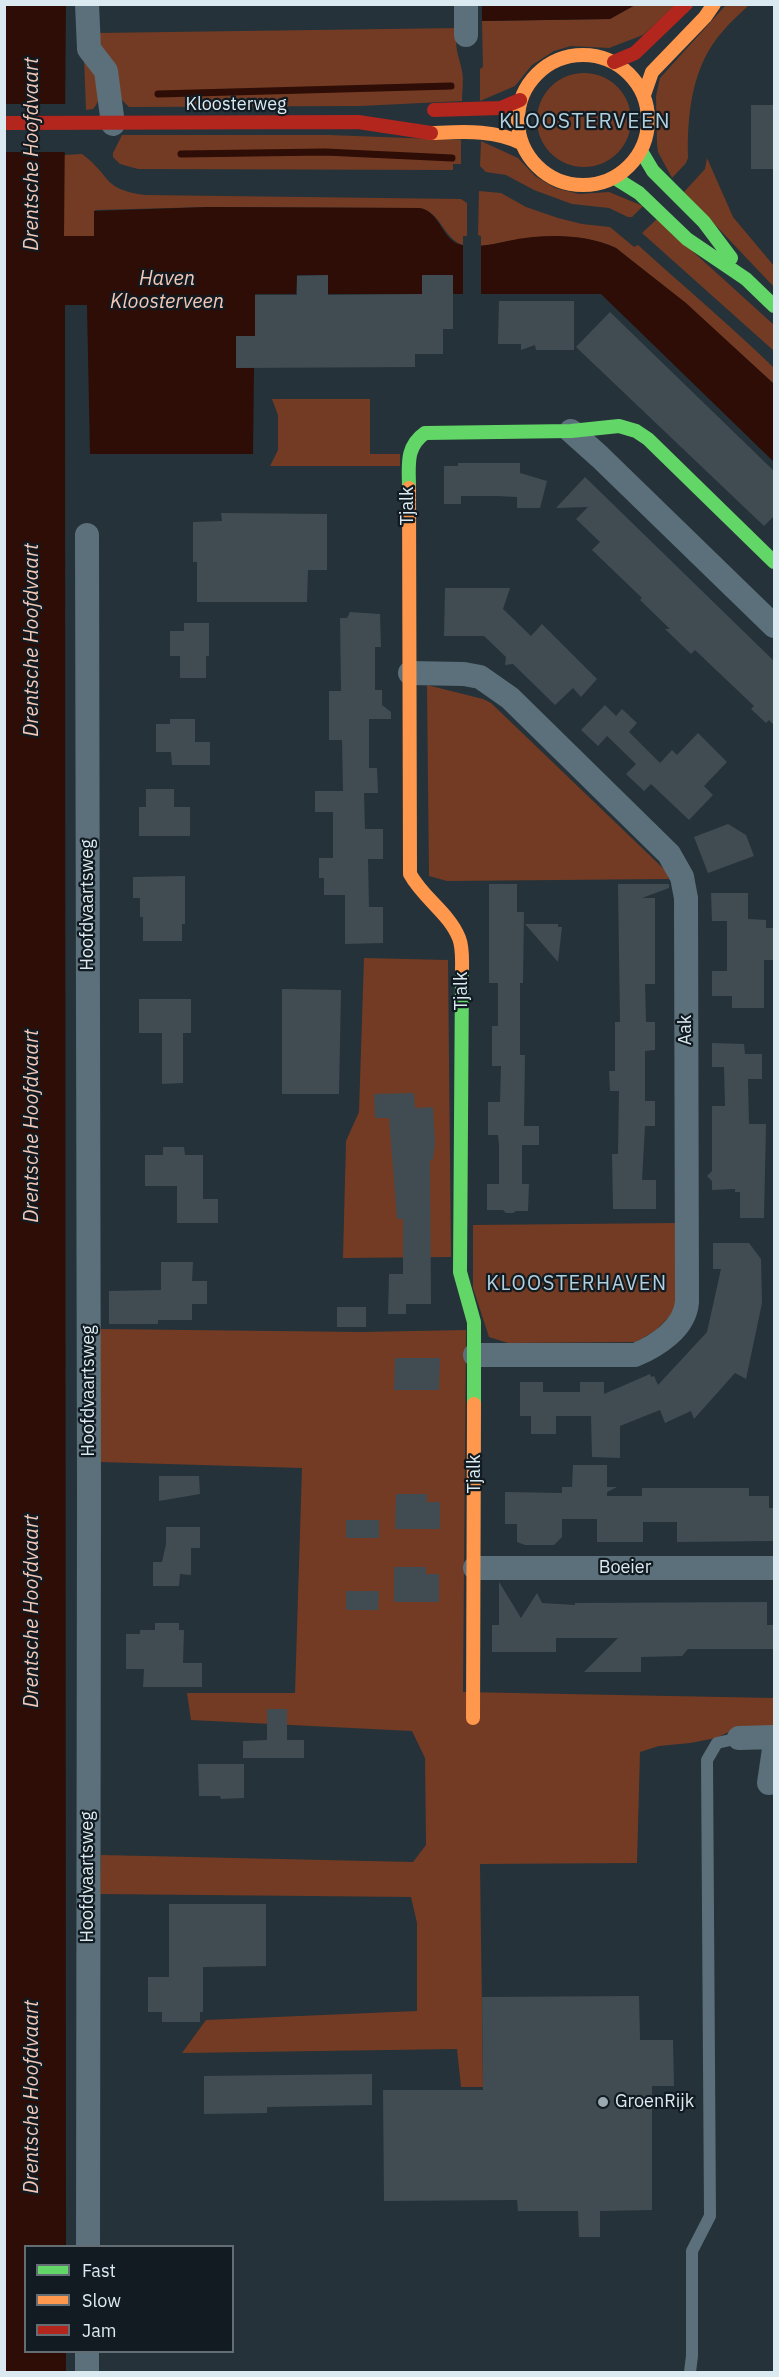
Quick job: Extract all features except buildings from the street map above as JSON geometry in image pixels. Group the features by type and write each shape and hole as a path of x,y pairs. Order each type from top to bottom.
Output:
{"street":[{"path":"87,4 89,49 106,71 109,80 113,124"},
{"path":"466,4 466,35"},
{"path":"614,62 635,53 686,4"},
{"path":"644,95 652,72 705,17 714,4"},
{"path":"580,55 592,55 614,62 630,74 644,95 648,114 647,133 641,151 630,167 615,178 597,185 578,186 560,182 543,173 530,160 521,143 517,122 520,100 531,80 548,64 569,56 580,55"},
{"path":"424,110 501,108 520,100"},
{"name":"Kloosterweg","path":"4,123 358,122 402,114"},
{"name":"Kloosterweg","path":"358,122 423,133 474,132 505,135 521,143"},
{"path":"641,151 653,171 704,222 746,279 774,306"},
{"path":"615,178 639,193 687,239 746,279"},
{"name":"Tjalk","path":"473,1718 475,1355 472,1304 463,1287 460,1272 461,940 456,928 416,888 410,874 409,451 416,439 425,433 571,432 619,426 636,431 648,439 774,562"},
{"path":"571,432 600,457 774,626"},
{"name":"Hoofdvaartsweg","path":"87,534 88,2245"},
{"name":"Aak","path":"410,673 464,674 480,677 502,692 669,854 682,877 686,898 687,1302 683,1319 678,1327 647,1350 635,1355 475,1355"},
{"name":"Boeier","path":"475,1568 774,1568"},
{"path":"739,1738 774,1737"},
{"path":"769,1783 774,1749"},
{"path":"87,2353 87,2373"}],"lane":[{"path":"690,2373 692,2251 710,2216 707,1760 717,1743 739,1738"}],"shaded area":[{"path":"635,5 676,5 643,35 609,48 571,46 554,51 532,65 515,86 480,101 480,69 483,67 482,21 610,19"},
{"path":"726,5 749,5 723,31 704,59 690,107 688,158 672,178 658,152 657,144 656,96 660,78"},
{"path":"460,28 456,45 463,75 462,101 361,106 129,107 121,99 96,33"},
{"path":"84,57 95,76 99,89 97,103 93,109 86,110"},
{"path":"584,73 602,76 617,87 628,102 631,120 628,138 617,153 602,164 584,167 566,164 551,153 540,138 537,120 540,102 551,87 566,76"},
{"path":"122,135 329,135 461,140 461,164 453,164 453,170 138,169 120,164 113,157"},
{"path":"481,141 518,158 535,176 555,188 579,194 609,192 643,206 632,217 628,217 609,208 572,204 534,190 506,175 486,172 480,166"},
{"path":"82,154 114,185 145,195 461,199 467,203 467,236 463,236 463,245 456,242 432,214 419,208 208,207 95,210 94,236 63,236 64,155"},
{"path":"707,158 733,217 774,266 774,287 684,192 705,169"},
{"path":"479,191 501,193 526,207 558,218 582,224 610,227 634,247 638,245 774,368 774,384 686,304 616,248 591,240 563,237 522,239 481,246 481,236 478,235"},
{"path":"657,219 774,325 774,351 642,233"},
{"path":"272,399 370,399 370,454 400,454 400,466 270,466 278,450 278,415"},
{"path":"427,685 491,703 666,871 669,879 447,881 429,876"},
{"path":"364,958 448,960 451,1257 343,1258 346,1141 359,1112"},
{"path":"677,1223 677,1294 674,1312 656,1330 636,1342 508,1343 489,1337 473,1288 473,1225"},
{"path":"100,1329 362,1332 466,1330 463,1692 774,1698 774,1728 735,1729 716,1738 659,1746 640,1752 637,1863 480,1864 483,2087 461,2087 457,2049 182,2053 206,2020 417,2011 417,1923 411,1897 100,1894 101,1855 413,1862 426,1845 425,1758 412,1731 191,1720 187,1693 295,1693 302,1468 100,1462"}],"water":[{"path":"66,4 64,236 94,236 94,211 208,207 419,208 432,214 455,242 468,246 549,236 577,237 616,248 686,303 774,384 774,462 601,294 453,294 452,275 422,275 422,294 328,294 328,275 297,275 296,294 255,294 255,336 236,336 236,367 254,368 253,454 90,454 87,305 65,305 66,2245 24,2245 24,2353 66,2353 66,2372 5,2372 5,5"},
{"path":"482,5 635,5 610,19 482,21"}],"pier":[{"path":"5,104 67,104 67,152 5,152"},
{"path":"463,242 481,243 481,296 463,297"}],"waterway":[{"path":"158,94 451,86"},
{"path":"181,154 325,152 452,158"}],"traffic: fast":[{"path":"641,151 653,171 704,222 731,258"},
{"path":"615,178 639,193 687,239 746,279 774,306"},
{"path":"409,488 411,451 414,444 425,433 571,431 619,426 636,431 648,439 774,562"},
{"path":"462,971 460,1272 474,1322 474,1404"}],"traffic: slow":[{"path":"644,95 652,72 705,17 714,4"},
{"path":"583,55 608,60 629,74 643,95 648,120 643,145 629,166 608,180 583,185 558,180 537,166 523,145 518,120 523,95 537,74 558,60 583,55"},
{"path":"431,133 488,133 521,143"},
{"path":"409,488 410,874 415,883 455,929 461,946 462,971"},
{"path":"473,1718 474,1404"}],"traffic: jam":[{"path":"614,62 635,53 686,4"},
{"path":"434,110 501,108 520,100"},
{"path":"4,123 358,122 431,133"}],"place":[{"name":"GroenRijk","path":"603,2102"}],"district":[{"name":"KLOOSTERVEEN","path":"585,122"},
{"name":"KLOOSTERHAVEN","path":"577,1284"}],"water label":[{"name":"Drentsche Hoofdvaart","path":"32,154"},
{"name":"Haven Kloosterveen","path":"167,290"},
{"name":"Drentsche Hoofdvaart","path":"32,640"},
{"name":"Drentsche Hoofdvaart","path":"32,1126"},
{"name":"Drentsche Hoofdvaart","path":"32,1611"},
{"name":"Drentsche Hoofdvaart","path":"32,2097"}]}
